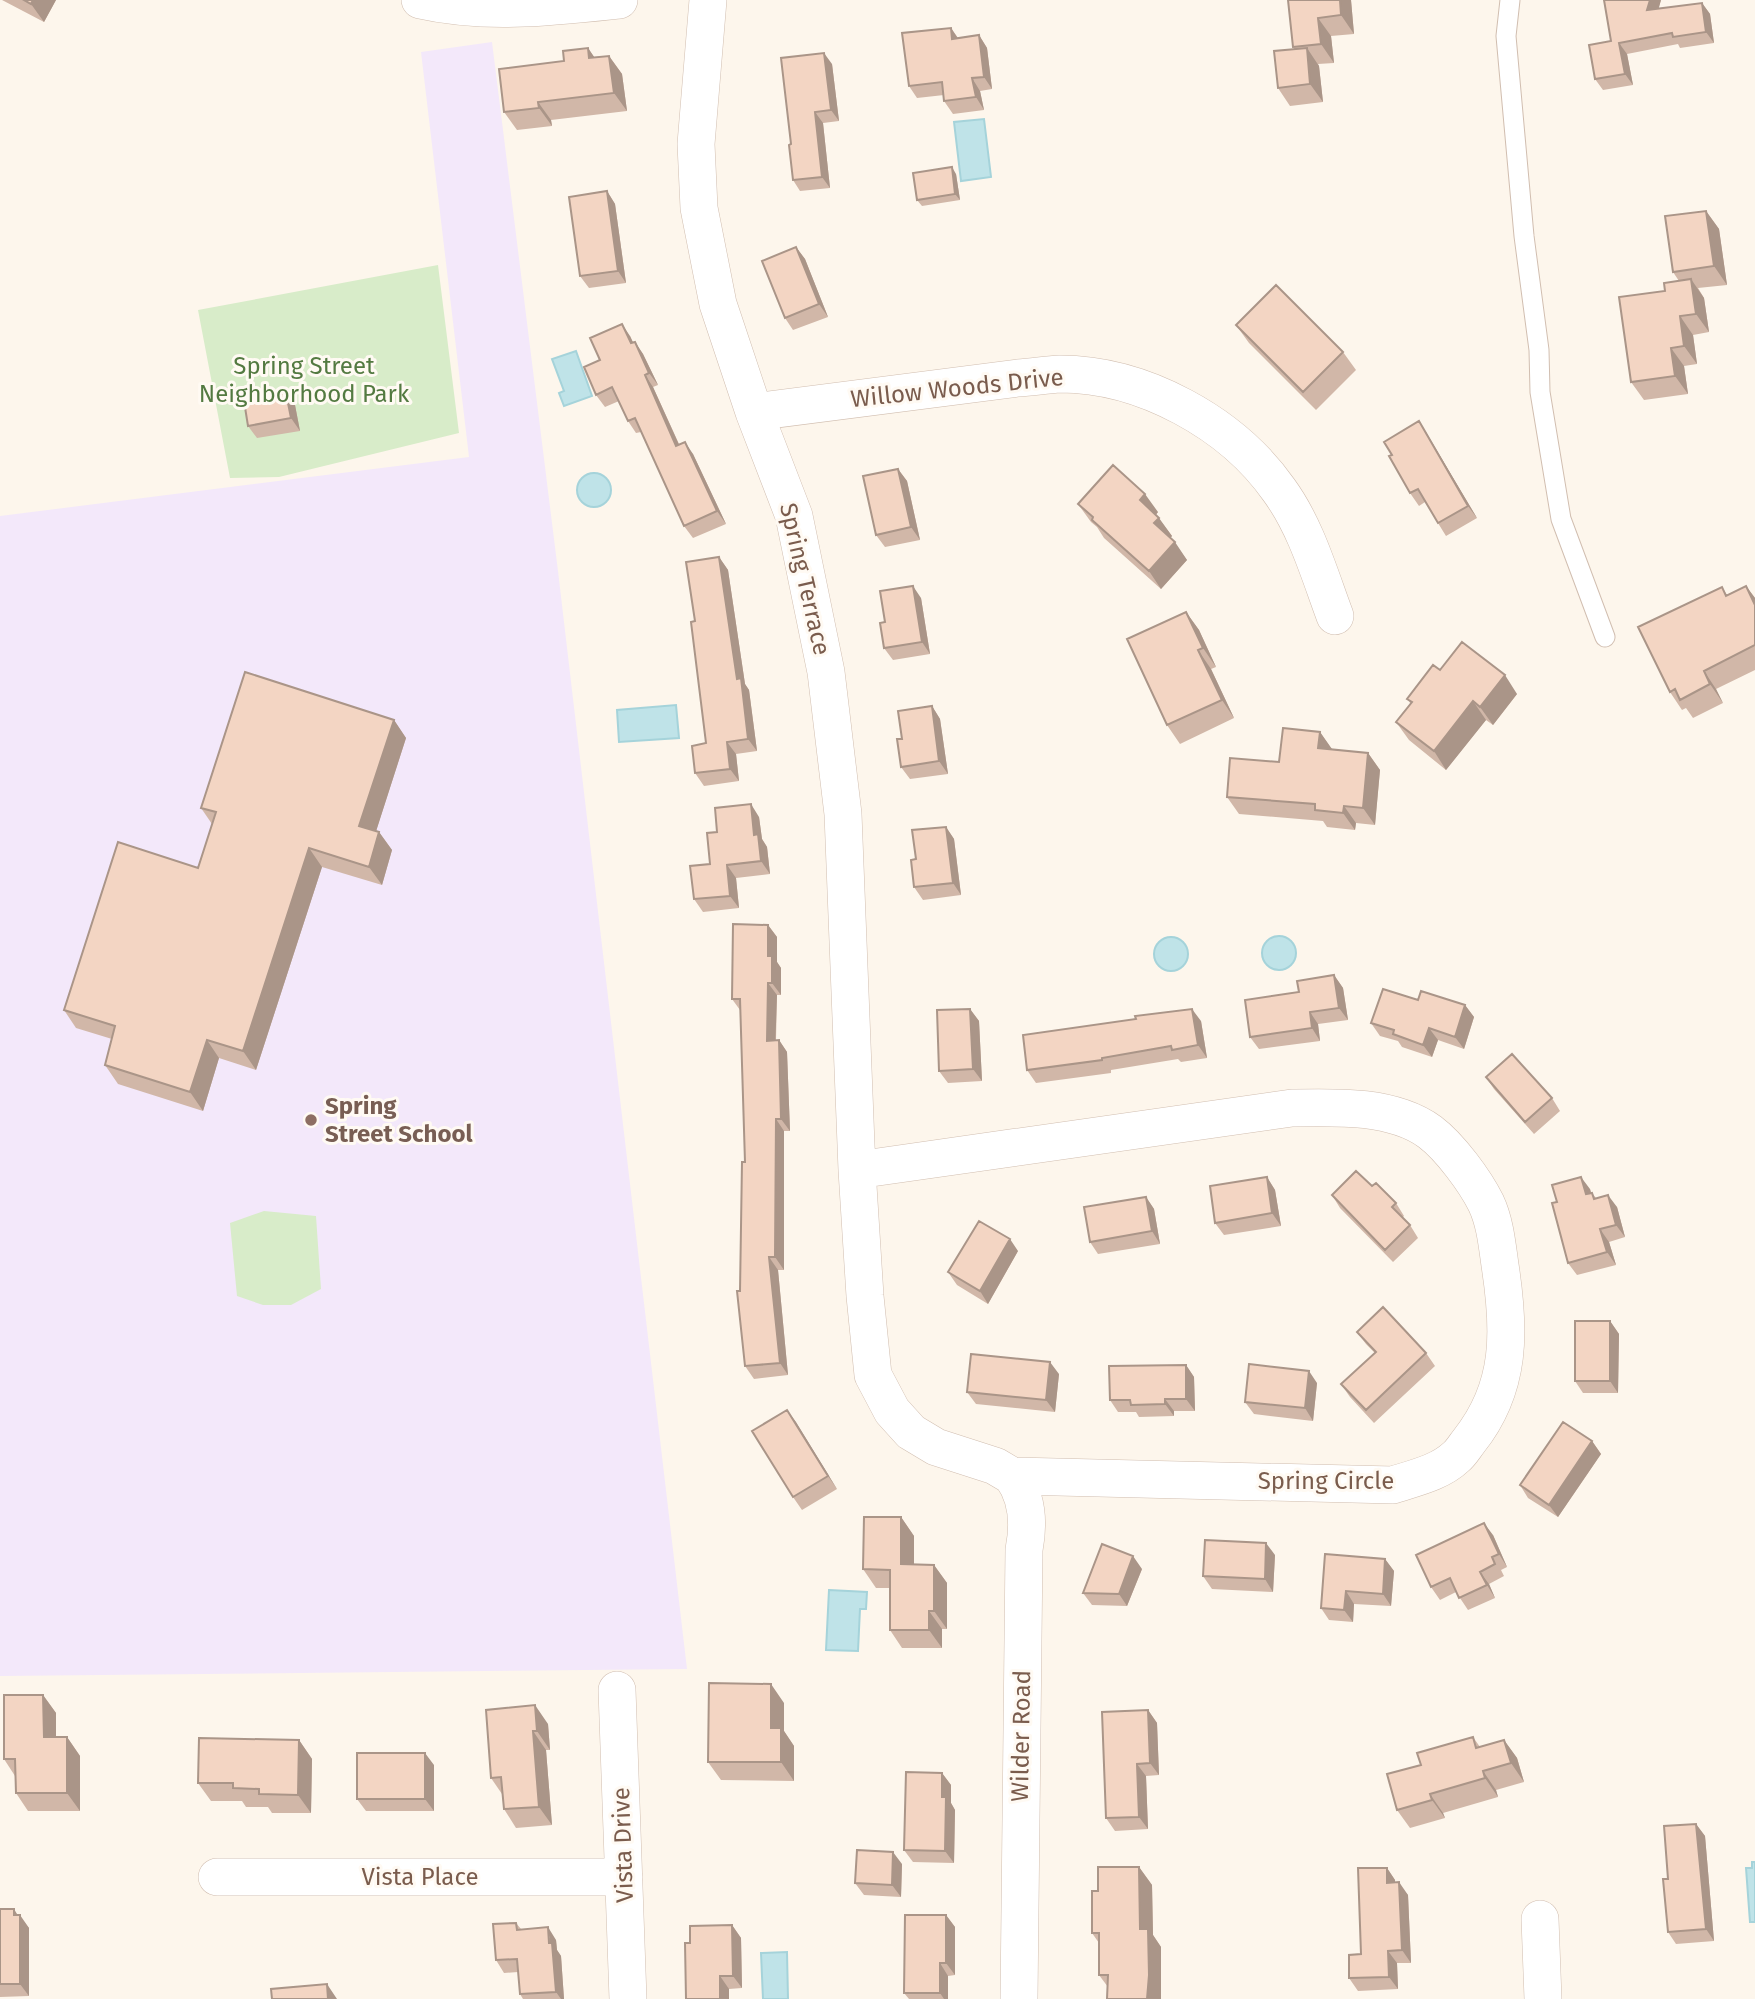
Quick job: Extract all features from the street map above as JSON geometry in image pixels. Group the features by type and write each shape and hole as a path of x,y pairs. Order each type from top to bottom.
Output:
{"street":[{"path":"420,0 470,9 520,9 620,0"},
{"name":"Spring Terrace","path":"708,0 696,144 699,208 718,304 754,412 794,516 826,672 843,814 857,1170"},
{"name":"Willow Woods Drive","path":"754,412 1061,374 1124,383 1200,417 1249,454 1280,490 1305,533 1335,616"},
{"name":"Spring Circle","path":"1346,1107 1392,1114 1430,1132 1460,1163 1485,1202 1493,1223 1506,1308 1505,1362 1497,1394 1481,1426 1456,1457 1437,1470 1393,1485 1012,1476 995,1466 936,1447 911,1432 892,1411 879,1387 873,1375 857,1170 1286,1108 1346,1107"},
{"name":"Wilder Road","path":"1012,1476 1023,1494 1026,1509 1018,1999"},
{"name":"Vista Drive","path":"617,1690 628,1999"},
{"name":"Vista Place","path":"217,1877 624,1877"},
{"path":"1540,1919 1543,1999"}],"lane":[{"path":"1510,0 1506,36 1524,236 1539,350 1540,393 1561,519 1605,637"}],"shaded area":[{"name":"Spring Street School","path":"492,42 558,571 687,1669 0,1676 0,516 469,457 421,52"}],"green space":[{"name":"Spring Street Neighborhood Park","path":"438,265 459,433 279,477 230,478 198,310"},
{"path":"264,1211 316,1216 321,1289 291,1305 263,1305 237,1296 230,1223"}],"water":[{"path":"984,119 991,177 961,181 954,122"},
{"path":"576,351 592,396 564,406 559,393 564,391 552,359"},
{"path":"594,473 606,478 611,490 606,502 594,507 582,502 577,490 582,478"},
{"path":"676,705 679,738 619,742 617,710"},
{"path":"1279,936 1291,941 1296,953 1291,965 1279,970 1267,965 1262,953 1267,941"},
{"path":"1171,937 1183,942 1188,954 1183,966 1171,971 1159,966 1154,954 1159,942"},
{"path":"829,1590 867,1592 866,1609 860,1609 858,1651 826,1650"},
{"path":"1752,1862 1755,1862 1755,1922 1750,1922 1746,1868 1752,1868"},
{"path":"787,1952 788,1999 763,1999 761,1953"}],"building":[{"path":"1288,0 1340,0 1341,15 1318,18 1321,44 1293,47"},
{"path":"1604,0 1650,0 1647,10 1702,3 1706,32 1673,37 1672,33 1619,43 1625,74 1595,79 1589,45 1611,41"},
{"path":"951,28 952,39 979,35 984,77 972,78 976,97 944,101 942,82 909,86 902,33"},
{"path":"588,48 589,58 609,56 614,93 538,102 539,108 504,112 499,69 564,61 563,51"},
{"path":"1307,48 1310,84 1278,88 1274,51"},
{"path":"824,53 831,110 815,112 822,177 793,180 781,58"},
{"path":"952,167 955,194 917,200 913,173"},
{"path":"607,191 618,271 580,276 569,197"},
{"path":"1706,211 1714,266 1673,272 1665,216"},
{"path":"796,247 819,304 785,318 762,261"},
{"path":"1691,279 1696,314 1680,316 1684,346 1671,348 1675,376 1631,382 1619,297 1665,291 1664,283"},
{"path":"1276,285 1343,352 1303,392 1236,325"},
{"path":"622,324 631,343 635,342 649,373 645,375 676,446 685,442 717,511 684,526 635,418 628,421 612,387 596,395 584,367 600,360 590,338"},
{"path":"286,393 291,418 248,426 244,401"},
{"path":"1419,421 1468,506 1438,523 1418,489 1410,493 1384,442"},
{"path":"1113,465 1145,494 1140,500 1159,518 1154,523 1175,542 1149,571 1078,504"},
{"path":"898,469 911,527 876,535 863,476"},
{"path":"719,557 737,679 741,678 748,739 727,742 730,769 695,773 692,746 706,743 691,622 695,621 686,562"},
{"path":"913,586 922,642 884,648 880,623 885,622 880,591"},
{"path":"1746,586 1755,605 1755,645 1704,671 1710,684 1680,700 1675,689 1670,692 1638,627 1722,587 1726,596"},
{"path":"1186,612 1203,648 1198,650 1222,700 1167,725 1127,639"},
{"path":"1462,642 1505,675 1480,707 1473,701 1434,751 1396,722 1412,702 1407,699 1433,665 1440,670"},
{"name":"Spring Street School","path":"245,672 394,720 359,826 379,832 369,867 309,848 243,1051 207,1040 190,1092 105,1065 115,1026 64,1010 118,842 198,868 216,812 201,808"},
{"path":"932,706 939,761 901,767 897,739 902,739 898,711"},
{"path":"1283,728 1320,732 1318,748 1368,753 1363,808 1344,806 1343,813 1315,810 1315,804 1227,797 1230,758 1279,762"},
{"path":"751,804 754,835 758,834 761,861 727,865 730,896 694,899 690,866 710,864 707,833 717,832 715,808"},
{"path":"946,827 953,883 914,887 911,860 916,859 912,830"},
{"path":"733,924 768,925 768,956 772,956 772,983 768,983 767,1041 779,1040 781,1119 776,1119 775,1257 769,1257 780,1363 745,1366 737,1291 740,1291 742,1162 745,1162 740,999 732,999"},
{"path":"1334,975 1339,1008 1310,1012 1312,1028 1250,1037 1245,1000 1299,992 1297,981"},
{"path":"1383,989 1418,1000 1421,991 1465,1005 1455,1037 1429,1028 1423,1045 1393,1034 1394,1030 1371,1023"},
{"path":"970,1009 973,1069 939,1071 937,1010"},
{"path":"1192,1009 1198,1045 1172,1050 1171,1046 1102,1060 1027,1070 1023,1035"},
{"path":"1512,1054 1552,1098 1525,1122 1486,1077"},
{"path":"1356,1171 1372,1186 1376,1183 1396,1203 1392,1207 1410,1225 1385,1250 1332,1195"},
{"path":"1267,1177 1272,1213 1215,1223 1210,1186"},
{"path":"1581,1177 1586,1194 1592,1193 1594,1199 1608,1195 1616,1225 1600,1229 1607,1252 1568,1263 1552,1203 1557,1202 1552,1185"},
{"path":"1146,1197 1152,1231 1090,1242 1084,1207"},
{"path":"979,1221 1010,1239 980,1291 948,1272"},
{"path":"1383,1307 1426,1353 1366,1410 1341,1384 1376,1352 1357,1332"},
{"path":"1575,1321 1610,1321 1610,1381 1575,1381"},
{"path":"971,1354 1050,1362 1046,1400 967,1392"},
{"path":"1249,1364 1309,1371 1305,1408 1245,1402"},
{"path":"1186,1365 1186,1399 1165,1399 1165,1404 1131,1405 1130,1400 1110,1400 1109,1366"},
{"path":"787,1410 828,1476 793,1497 752,1431"},
{"path":"1563,1422 1592,1441 1549,1505 1520,1485"},
{"path":"864,1517 901,1517 901,1564 934,1565 934,1611 929,1611 929,1630 890,1630 890,1570 863,1569"},
{"path":"1484,1523 1499,1554 1492,1557 1495,1564 1480,1572 1487,1585 1459,1598 1450,1578 1431,1587 1416,1555"},
{"path":"1205,1540 1266,1543 1265,1579 1203,1576"},
{"path":"1102,1544 1133,1556 1119,1594 1083,1593"},
{"path":"1325,1554 1385,1559 1383,1594 1346,1591 1344,1610 1321,1608"},
{"path":"709,1683 771,1684 771,1728 781,1728 781,1762 708,1762"},
{"path":"4,1695 43,1695 44,1737 67,1737 67,1793 16,1793 15,1759 4,1759"},
{"path":"535,1705 537,1731 533,1731 539,1807 504,1809 501,1777 491,1778 486,1710"},
{"path":"1148,1710 1150,1763 1137,1764 1139,1817 1106,1818 1102,1712"},
{"path":"1473,1737 1476,1748 1504,1740 1511,1763 1483,1771 1485,1778 1430,1794 1432,1800 1397,1810 1387,1774 1421,1765 1417,1753"},
{"path":"199,1738 299,1740 298,1795 259,1794 259,1789 233,1788 233,1783 198,1783"},
{"path":"357,1753 425,1753 425,1799 357,1799"},
{"path":"906,1772 942,1773 942,1797 946,1797 945,1851 904,1850"},
{"path":"1696,1824 1706,1929 1668,1932 1663,1879 1668,1879 1664,1826"},
{"path":"857,1850 893,1852 892,1885 855,1883"},
{"path":"1098,1867 1139,1867 1140,1929 1148,1929 1147,1999 1107,1999 1108,1975 1099,1975 1099,1933 1092,1933 1092,1891 1098,1891"},
{"path":"1358,1868 1387,1868 1387,1883 1399,1882 1402,1950 1388,1951 1389,1977 1349,1978 1349,1955 1361,1954"},
{"path":"0,1909 14,1909 14,1915 20,1915 20,1984 0,1984"},
{"path":"905,1915 946,1915 946,1963 940,1963 940,1993 904,1993"},
{"path":"516,1923 517,1930 548,1927 556,1992 520,1994 517,1959 496,1960 493,1924"},
{"path":"732,1925 733,1976 720,1976 720,1999 686,1999 685,1943 690,1943 690,1926"},
{"path":"327,1984 328,1999 272,1999 271,1989"}],"place":[{"name":"Spring Street School","path":"311,1120"}]}
